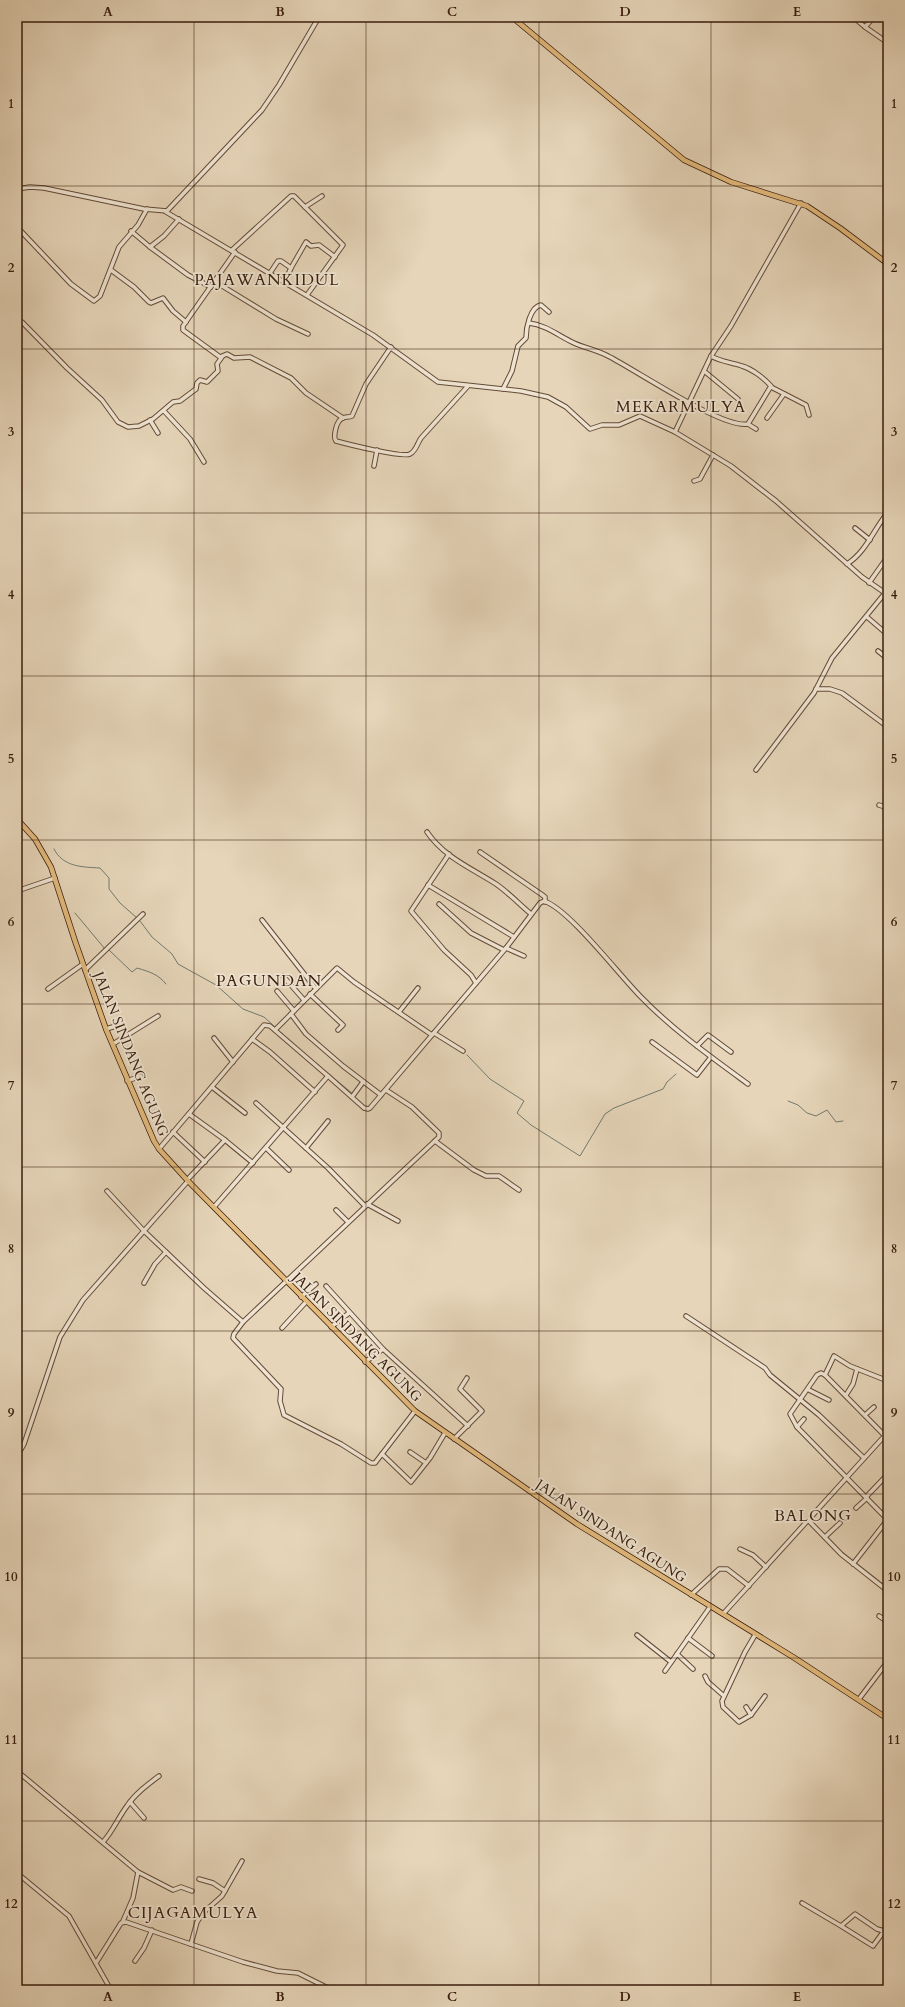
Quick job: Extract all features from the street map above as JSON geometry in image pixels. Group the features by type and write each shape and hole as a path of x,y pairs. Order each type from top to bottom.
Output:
{"main road":[{"path":"512,17 684,160 731,182 801,203 832,222 888,264"},
{"name":"JALAN SINDANG AGUNG","path":"17,819 41,848 55,878 106,1029 127,1081 159,1149 187,1180 415,1411 577,1524 859,1699 888,1719"}],"street":[{"path":"166,212 262,110 279,85 319,17"},
{"path":"853,17 888,42"},
{"path":"865,26 874,17"},
{"path":"17,189 30,187 44,188 166,212 270,272 391,347 438,382 503,389 551,398 576,414 590,429 602,425 619,425 640,416 675,432 713,454 776,501 869,583 887,594 832,658 816,689 756,770"},
{"path":"307,295 342,247 342,244 294,196 291,196 234,251 211,287 182,327 183,330 217,356 227,354 234,358 247,356 291,378 306,393 343,418 352,416 366,384 391,347"},
{"path":"305,207 322,196"},
{"path":"675,432 711,356 731,326 801,203"},
{"path":"17,227 71,284 93,301 98,300 119,247 147,209"},
{"path":"150,247 164,236 179,219"},
{"path":"131,232 188,275 211,287"},
{"path":"284,281 306,242 312,246 320,246 335,257"},
{"path":"270,272 280,260 291,268"},
{"path":"110,270 134,287 149,302 151,303 163,298 173,311 186,322"},
{"path":"214,281 276,319 308,334"},
{"path":"503,389 512,371 518,348 526,338 526,331 530,323 531,316 539,305 543,306 549,312"},
{"path":"17,323 19,321 22,322 67,368 87,384 109,408 118,422 134,427 150,420 164,411 173,402 180,401 196,389 197,383 200,380 207,382 218,371 217,365 222,356"},
{"path":"530,323 540,326 574,344 607,355 697,408 728,421 748,424 756,429"},
{"path":"711,356 722,362 742,366 763,379 771,387 806,404 809,415"},
{"path":"704,371 738,399"},
{"path":"343,418 334,435 336,441 402,455 410,454 416,448 424,435 468,386"},
{"path":"748,424 771,387"},
{"path":"767,418 784,394"},
{"path":"164,411 190,439 204,462"},
{"path":"150,420 158,433"},
{"path":"374,466 377,450"},
{"path":"694,481 699,480 713,454"},
{"path":"847,564 853,560 870,540 888,512"},
{"path":"855,528 870,540"},
{"path":"869,583 888,556"},
{"path":"867,617 888,636"},
{"path":"878,651 888,659"},
{"path":"816,689 830,689 842,693 888,727"},
{"path":"879,805 888,808"},
{"path":"427,832 438,847 480,876 495,884 531,914"},
{"path":"480,852 545,897 545,902 570,919 642,998 697,1046 748,1084"},
{"path":"449,854 411,908 411,912 444,950 471,975 476,983"},
{"path":"17,890 55,878"},
{"path":"428,885 514,937"},
{"path":"159,1149 264,1025 269,1025 352,1097 368,1109 386,1090 505,949 540,903 545,902"},
{"path":"439,904 471,933 524,956"},
{"path":"85,970 143,914"},
{"path":"262,920 316,989"},
{"path":"48,989 83,964"},
{"path":"275,1030 310,994 331,976 337,968 354,982 433,1034 463,1051"},
{"path":"283,976 304,1000"},
{"path":"400,1012 418,988"},
{"path":"277,991 306,1034 381,1095"},
{"path":"310,994 343,1025 338,1030"},
{"path":"112,1044 158,1016"},
{"path":"106,1029 116,1026"},
{"path":"697,1046 708,1035 732,1052"},
{"path":"214,1038 233,1062"},
{"path":"252,1039 270,1052 315,1092"},
{"path":"652,1042 697,1075 711,1057"},
{"path":"127,1081 141,1076"},
{"path":"214,1207 328,1076"},
{"path":"352,1097 364,1082"},
{"path":"212,1087 245,1113"},
{"path":"386,1090 412,1107 440,1135 243,1322 234,1334 233,1338 281,1389 280,1401 284,1414 345,1446 371,1463 375,1463 415,1411"},
{"path":"256,1102 366,1205 398,1221"},
{"path":"189,1114 225,1140 253,1163"},
{"path":"306,1148 328,1121"},
{"path":"173,1132 205,1162"},
{"path":"17,1456 26,1439 61,1334 78,1306 187,1180 225,1140"},
{"path":"435,1141 474,1170 486,1176 499,1176 519,1190"},
{"path":"266,1148 289,1170"},
{"path":"107,1191 166,1252 243,1322"},
{"path":"336,1210 348,1222"},
{"path":"144,1283 154,1264 166,1252"},
{"path":"301,1296 316,1284"},
{"path":"326,1286 383,1349 468,1426"},
{"path":"282,1328 306,1302"},
{"path":"331,1327 349,1313"},
{"path":"686,1316 763,1366 770,1375 801,1400 864,1458"},
{"path":"365,1362 383,1349"},
{"path":"825,1375 834,1356 857,1369 888,1381"},
{"path":"846,1395 853,1384 857,1369"},
{"path":"853,1564 887,1518 797,1427 790,1416 820,1373 825,1375 846,1395 888,1439"},
{"path":"454,1439 482,1412 460,1389 467,1378"},
{"path":"809,1390 829,1400"},
{"path":"865,1415 874,1407"},
{"path":"797,1427 804,1419"},
{"path":"723,1614 888,1432"},
{"path":"382,1454 410,1482 426,1463 445,1433"},
{"path":"410,1452 426,1463"},
{"path":"856,1508 888,1474"},
{"path":"808,1520 853,1564 888,1591"},
{"path":"825,1537 840,1523"},
{"path":"740,1549 752,1555 766,1567"},
{"path":"691,1595 719,1568 727,1569 749,1586"},
{"path":"666,1671 710,1607"},
{"path":"879,1616 888,1622"},
{"path":"637,1635 671,1662"},
{"path":"756,1635 745,1652 724,1696 722,1701 723,1707 739,1722 751,1714 765,1696"},
{"path":"688,1638 712,1656"},
{"path":"677,1654 693,1669"},
{"path":"859,1699 888,1661"},
{"path":"705,1676 708,1682 724,1696"},
{"path":"746,1707 751,1714"},
{"path":"17,1771 138,1872 173,1890 180,1887 192,1890"},
{"path":"103,1842 113,1831 130,1802 144,1787 159,1776"},
{"path":"130,1802 144,1818"},
{"path":"191,1944 194,1929 200,1916 225,1892 242,1861"},
{"path":"96,1963 123,1921 133,1898 138,1872"},
{"path":"17,1873 67,1914 111,1990"},
{"path":"199,1879 214,1884 225,1892"},
{"path":"802,1904 841,1926 872,1946 888,1925"},
{"path":"841,1926 855,1914 877,1929 888,1934"},
{"path":"123,1921 270,1970 298,1973 332,1990"},
{"path":"135,1961 144,1948 152,1930"}],"waterway":[{"path":"54,849 58,855 68,863 100,868 109,878 109,889 120,903 137,918"},
{"path":"75,913 105,949"},
{"path":"140,921 152,937 172,954 178,964 216,985 243,1009 264,1017 275,1027"},
{"path":"109,950 132,972 137,968 146,971 157,976 166,984"},
{"path":"279,1031 295,1045"},
{"path":"306,1055 353,1094"},
{"path":"467,1055 490,1079 524,1101 517,1113 531,1125 580,1156 605,1114 614,1108 663,1089 667,1082 676,1074"},
{"path":"788,1101 798,1105 807,1113 816,1116 827,1110 836,1122 843,1121"}],"district":[{"name":"PAJAWANKIDUL","path":"267,280"},
{"name":"MEKARMULYA","path":"681,407"},
{"name":"PAGUNDAN","path":"269,981"},
{"name":"BALONG","path":"813,1516"},
{"name":"CIJAGAMULYA","path":"193,1913"}]}
